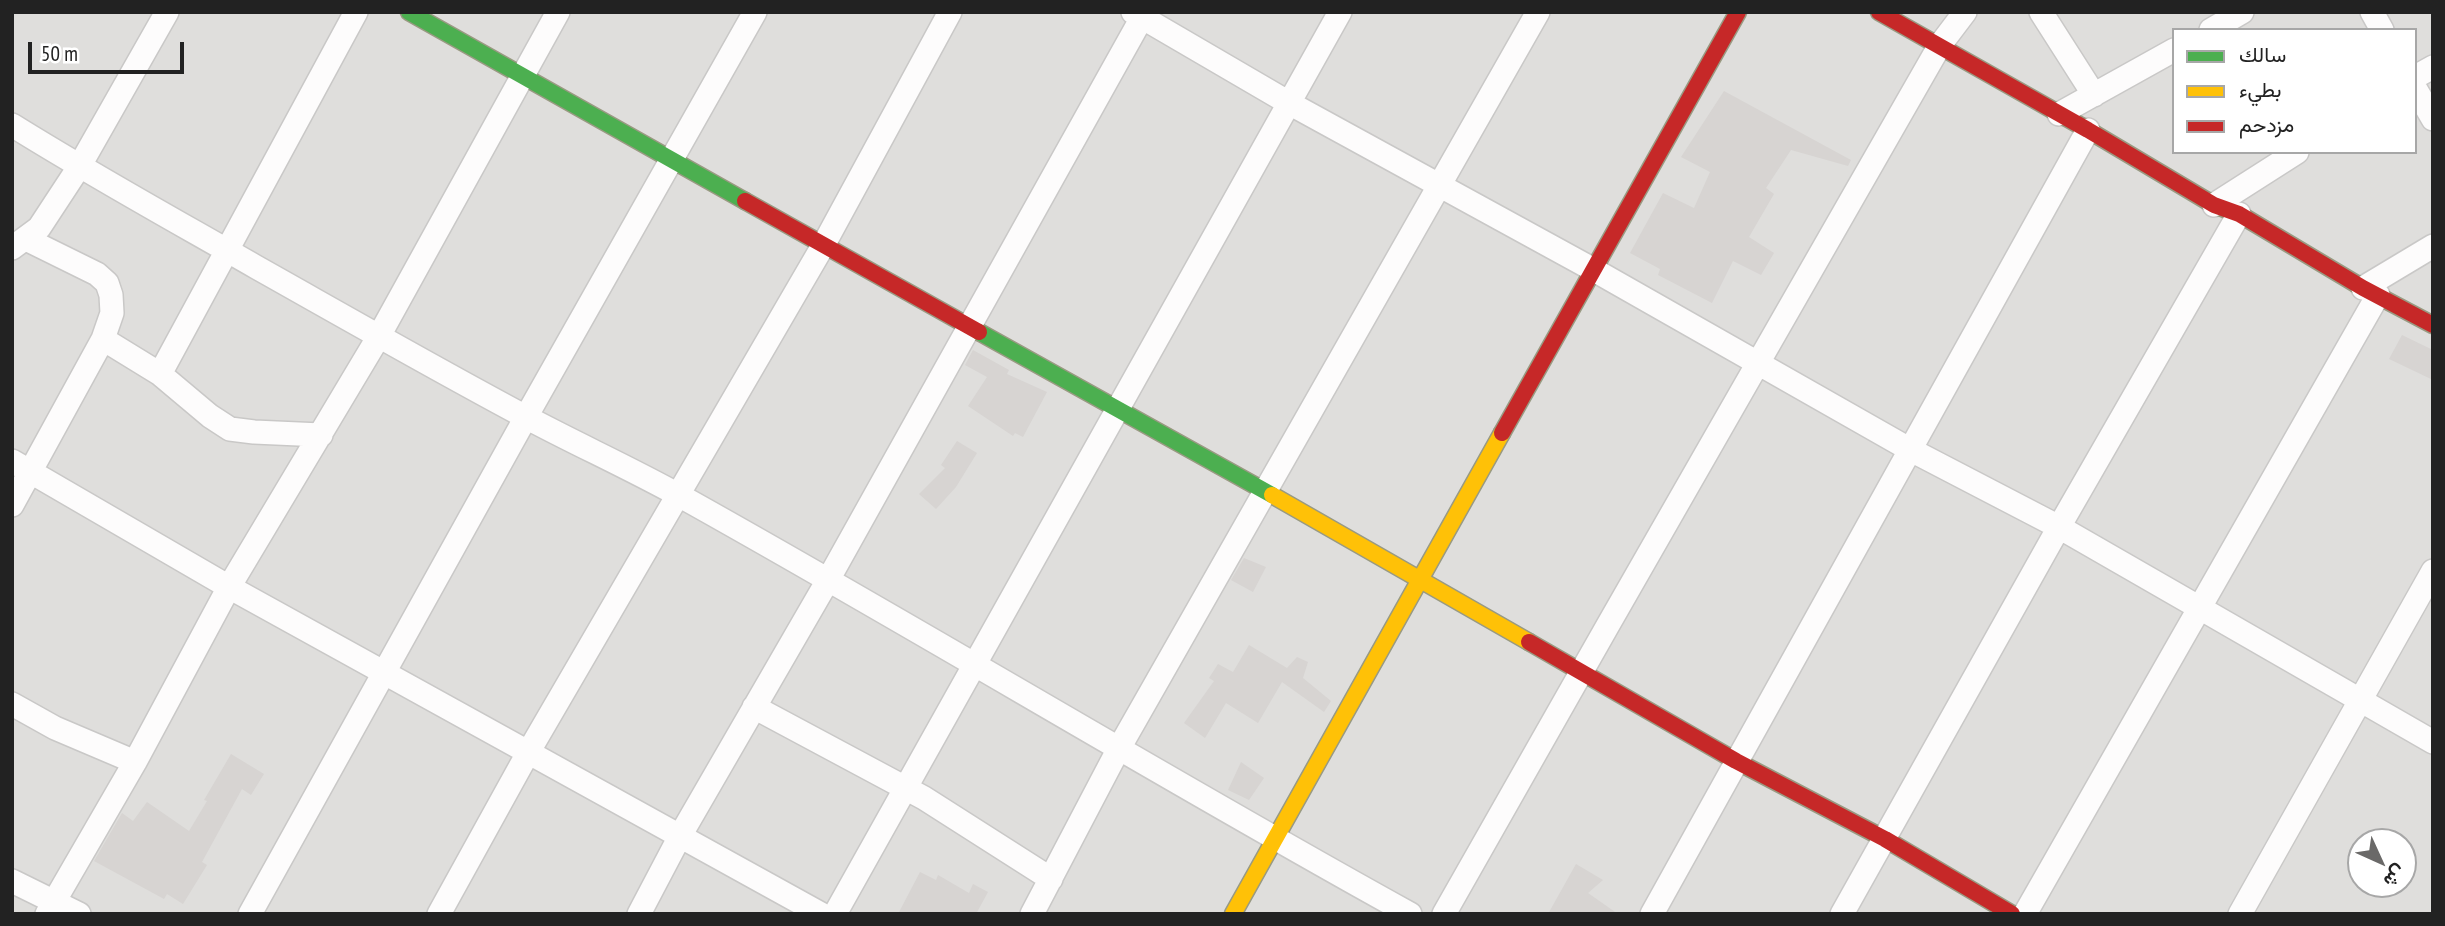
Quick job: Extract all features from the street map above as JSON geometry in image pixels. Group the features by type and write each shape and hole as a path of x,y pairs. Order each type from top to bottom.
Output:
{"street":[{"path":"19,243 38,228 79,167 167,12"},
{"path":"160,374 356,12"},
{"path":"409,12 1116,411 1264,491 1736,761 1885,839 2012,914"},
{"path":"51,907 135,762 229,587 379,337 558,12"},
{"path":"250,914 755,12"},
{"path":"439,914 529,751 824,244 950,12"},
{"path":"835,914 1340,12"},
{"path":"1032,914 1118,750 1538,12"},
{"path":"1233,914 1738,12"},
{"path":"1879,12 2214,205 2239,214 2433,325"},
{"path":"1444,914 1580,671 1760,364 1940,45 1965,12"},
{"path":"2041,12 2094,95"},
{"path":"2214,28 2242,12"},
{"path":"2372,12 2381,28"},
{"path":"639,914 680,836 828,580 1140,14 1289,103 1440,188 1594,270 1909,449 2059,527 2433,743"},
{"path":"2059,114 2172,51"},
{"path":"2417,75 2433,67"},
{"path":"2417,91 2433,119"},
{"path":"12,125 79,167 379,337 677,495 974,662 1118,750 1410,914"},
{"path":"1652,914 2088,130"},
{"path":"2214,205 2294,154"},
{"path":"1842,914 2059,527 2239,214"},
{"path":"12,505 21,466 103,339 113,313 107,283 97,274 19,243"},
{"path":"2025,914 2199,608 2370,291 2433,246"},
{"path":"103,339 160,374 210,416 230,429 321,435"},
{"path":"21,466 229,587 821,914"},
{"path":"2240,914 2433,571"},
{"path":"12,704 55,728 135,762"},
{"path":"754,708 905,788 1051,878"},
{"path":"12,881 51,907 79,914"}],"shaded area":[{"path":"12,12 2433,12 2433,914 12,914"}],"building":[{"path":"1724,91 1851,160 1848,166 1791,150 1766,188 1774,194 1749,237 1774,253 1761,275 1733,261 1712,303 1658,275 1660,269 1630,253 1663,193 1694,208 1710,172 1681,157"},
{"path":"2402,335 2433,350 2433,380 2389,359"},
{"path":"973,350 1009,370 1007,374 1047,392 1023,437 1015,433 1013,436 968,406 987,377 965,365"},
{"path":"957,441 977,453 956,487 936,509 919,494 945,468 941,465"},
{"path":"1244,558 1266,567 1253,592 1231,580"},
{"path":"1249,645 1287,668 1297,657 1308,662 1303,678 1331,701 1324,712 1282,682 1258,723 1226,703 1205,738 1184,723 1214,681 1209,678 1218,664 1233,672"},
{"path":"231,754 264,774 251,795 242,789 202,862 207,865 183,904 167,894 164,899 94,861 122,813 133,821 147,802 189,831"},
{"path":"1241,762 1264,778 1249,800 1228,790"},
{"path":"1576,864 1603,880 1588,893 1618,914 1548,914"},
{"path":"920,872 936,880 938,875 969,893 973,884 988,892 976,914 898,914"}],"traffic: fast":[{"path":"409,12 745,201"},
{"path":"979,332 1272,495"}],"traffic: slow":[{"path":"1233,914 1502,433"},
{"path":"1272,495 1529,642"}],"traffic: jam":[{"path":"1502,433 1738,12"},
{"path":"1879,12 2214,205 2239,214 2363,288 2433,325"},
{"path":"745,201 979,332"},
{"path":"1529,642 1736,761 1885,839 2012,914"}]}
